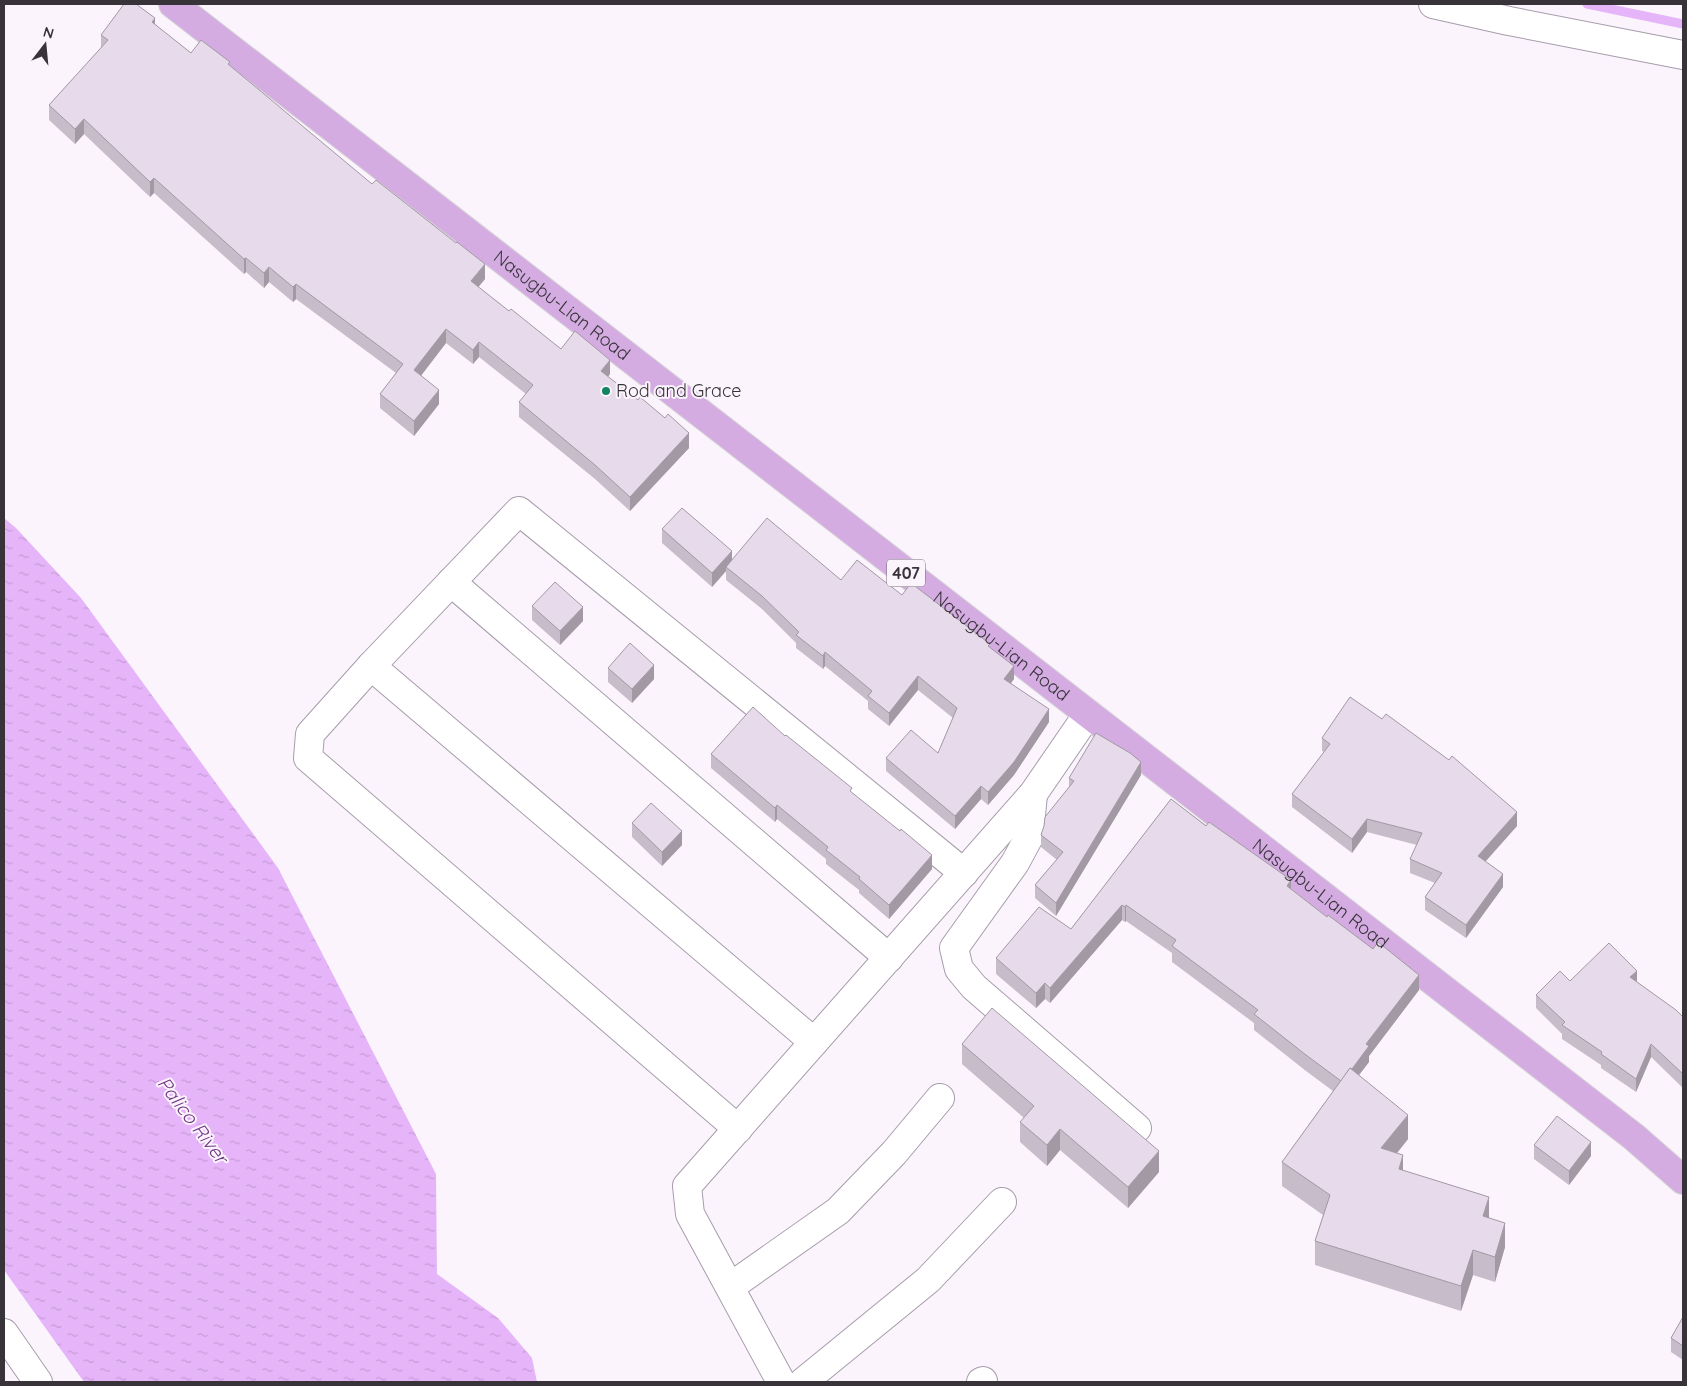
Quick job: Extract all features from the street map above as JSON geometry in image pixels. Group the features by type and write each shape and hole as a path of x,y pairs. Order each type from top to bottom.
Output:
{"main road":[{"name":"Nasugbu-Lian Road","path":"173,4 1634,1136 1683,1180"}],"street":[{"path":"1432,4 1683,55"},
{"path":"738,1130 308,758 310,734 371,666 520,511 964,874"},
{"path":"451,582 889,958"},
{"path":"371,666 814,1042"},
{"path":"781,1382 690,1214 687,1186 1033,794 1088,714"},
{"path":"1033,794 1029,837 1014,863 954,948 959,969 974,986 1137,1128"},
{"path":"730,1287 838,1211 894,1153 940,1098"},
{"path":"803,1382 928,1280 1002,1202"},
{"path":"4,1333 38,1382"}],"water":[{"name":"Palico River","path":"4,518 16,528 81,598 278,868 436,1174 437,1274 498,1318 532,1358 537,1382 84,1382 4,1270"}],"building":[{"path":"124,4 136,4 155,18 152,22 191,53 201,40 230,62 228,64 372,184 376,180 485,264 471,281 509,311 511,309 561,349 575,331 610,360 601,371 638,400 640,397 665,418 668,414 689,433 630,497 595,465 519,402 533,385 479,342 473,350 446,329 414,370 439,390 414,421 380,394 403,364 296,284 293,287 269,267 264,273 246,258 244,259 154,178 150,182 84,119 75,129 49,105 108,40 101,35"},
{"path":"682,508 732,551 712,573 662,529"},
{"path":"767,518 841,580 857,560 902,595 911,583 990,644 988,646 1014,666 1004,679 1049,709 1014,762 988,792 981,786 955,816 886,758 911,730 938,753 957,708 918,676 889,713 868,696 872,691 825,652 823,656 796,635 799,632 762,596 726,567"},
{"path":"555,582 583,607 560,631 532,606"},
{"path":"630,643 654,665 632,689 608,668"},
{"path":"1350,697 1382,719 1386,714 1449,760 1452,756 1517,812 1478,856 1503,874 1466,925 1425,897 1442,873 1410,859 1422,833 1367,819 1352,839 1292,794 1330,744 1322,738"},
{"path":"753,707 785,736 852,788 850,791 932,855 889,905 859,879 860,877 826,850 828,847 777,805 775,808 711,754"},
{"path":"1096,733 1130,753 1141,762 1056,903 1035,885 1063,852 1041,835 1045,817 1074,781 1069,778"},
{"path":"1171,799 1206,826 1209,822 1291,880 1287,886 1327,917 1328,915 1373,949 1378,942 1419,975 1366,1044 1369,1046 1341,1081 1254,1014 1258,1010 1172,946 1176,940 1126,905 1125,907 1122,905 1050,988 1045,983 1036,993 996,958 1039,907 1071,929"},
{"path":"651,803 682,831 662,852 632,823"},
{"path":"1609,943 1637,971 1630,977 1683,1017 1683,1074 1651,1044 1636,1079 1601,1054 1602,1052 1562,1025 1565,1022 1536,995 1560,971 1570,981"},
{"path":"992,1008 1159,1151 1128,1187 1060,1129 1047,1145 1020,1122 1034,1106 962,1044"},
{"path":"1350,1068 1408,1115 1381,1148 1403,1155 1399,1169 1489,1197 1483,1216 1505,1223 1495,1257 1473,1250 1461,1286 1315,1241 1330,1195 1282,1162"},
{"path":"1557,1116 1591,1142 1569,1171 1534,1145"},
{"path":"1683,1317 1683,1346 1671,1338"}],"waterway":[{"path":"1587,4 1683,24"}],"place":[{"name":"Rod and Grace","path":"606,391"}]}
